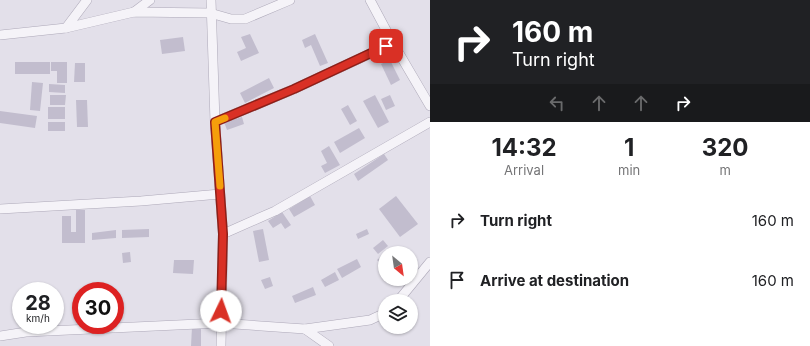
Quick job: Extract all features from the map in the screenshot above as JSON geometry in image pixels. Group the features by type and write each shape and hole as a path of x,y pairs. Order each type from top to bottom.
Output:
{"street":[{"path":"66,28 87,0"},
{"path":"134,12 150,0"},
{"path":"211,0 210,13 215,122 223,234 220,323 221,346"},
{"path":"0,35 66,28 134,12 210,13 231,19 245,19 290,0"},
{"path":"370,0 430,106"},
{"path":"215,122 294,89 393,43"},
{"path":"223,234 275,211 430,122"},
{"path":"0,209 141,201 220,194"},
{"path":"404,294 430,262"},
{"path":"0,336 26,332 220,323 304,329 370,320 378,316"},
{"path":"304,329 329,346"}],"building":[{"path":"250,34 259,53 241,61 237,52 246,48 241,37"},
{"path":"315,34 328,63 320,66 311,45 305,48 302,40"},
{"path":"183,37 185,51 162,54 160,40"},
{"path":"390,60 400,80 391,85 381,64"},
{"path":"15,62 50,62 50,74 15,74"},
{"path":"51,62 67,62 67,83 57,83 57,71 51,71"},
{"path":"75,63 85,63 85,82 74,82"},
{"path":"269,78 274,88 245,103 240,93"},
{"path":"32,82 43,83 40,111 30,110"},
{"path":"49,84 65,85 65,93 49,92"},
{"path":"50,95 66,95 65,105 50,105"},
{"path":"375,95 389,122 378,128 363,101"},
{"path":"390,95 395,106 386,110 381,99"},
{"path":"76,100 87,100 88,127 77,127"},
{"path":"348,105 357,121 350,125 341,109"},
{"path":"48,107 65,107 65,119 48,119"},
{"path":"0,111 37,116 35,128 0,123"},
{"path":"242,117 244,124 227,130 224,122"},
{"path":"48,122 65,122 65,131 48,131"},
{"path":"359,128 365,138 340,153 334,142"},
{"path":"329,146 340,165 325,173 321,166 327,163 321,151"},
{"path":"384,154 388,160 358,181 354,174"},
{"path":"310,196 315,205 294,217 289,209"},
{"path":"396,196 418,224 400,237 379,209"},
{"path":"76,210 85,210 85,243 62,243 62,216 71,216 71,232 76,232"},
{"path":"282,212 291,225 285,229 281,223 273,228 268,221"},
{"path":"149,229 149,237 122,238 122,230"},
{"path":"263,229 269,260 259,262 253,231"},
{"path":"367,229 369,234 358,239 356,234"},
{"path":"116,230 116,238 92,240 92,233"},
{"path":"383,240 388,246 378,246 378,254 373,248"},
{"path":"130,252 131,262 123,263 122,253"},
{"path":"357,259 361,267 342,278 337,269"},
{"path":"174,260 194,260 193,274 173,273"},
{"path":"335,272 339,280 325,287 321,280"},
{"path":"270,277 273,286 265,289 261,280"},
{"path":"313,287 316,295 295,303 292,296"},
{"path":"192,327 201,327 201,346 191,346"}],"slow traffic":[{"path":"220,186 215,122 225,118"}],"route":[{"path":"221,311 223,234 215,122 294,89 386,46"}]}
